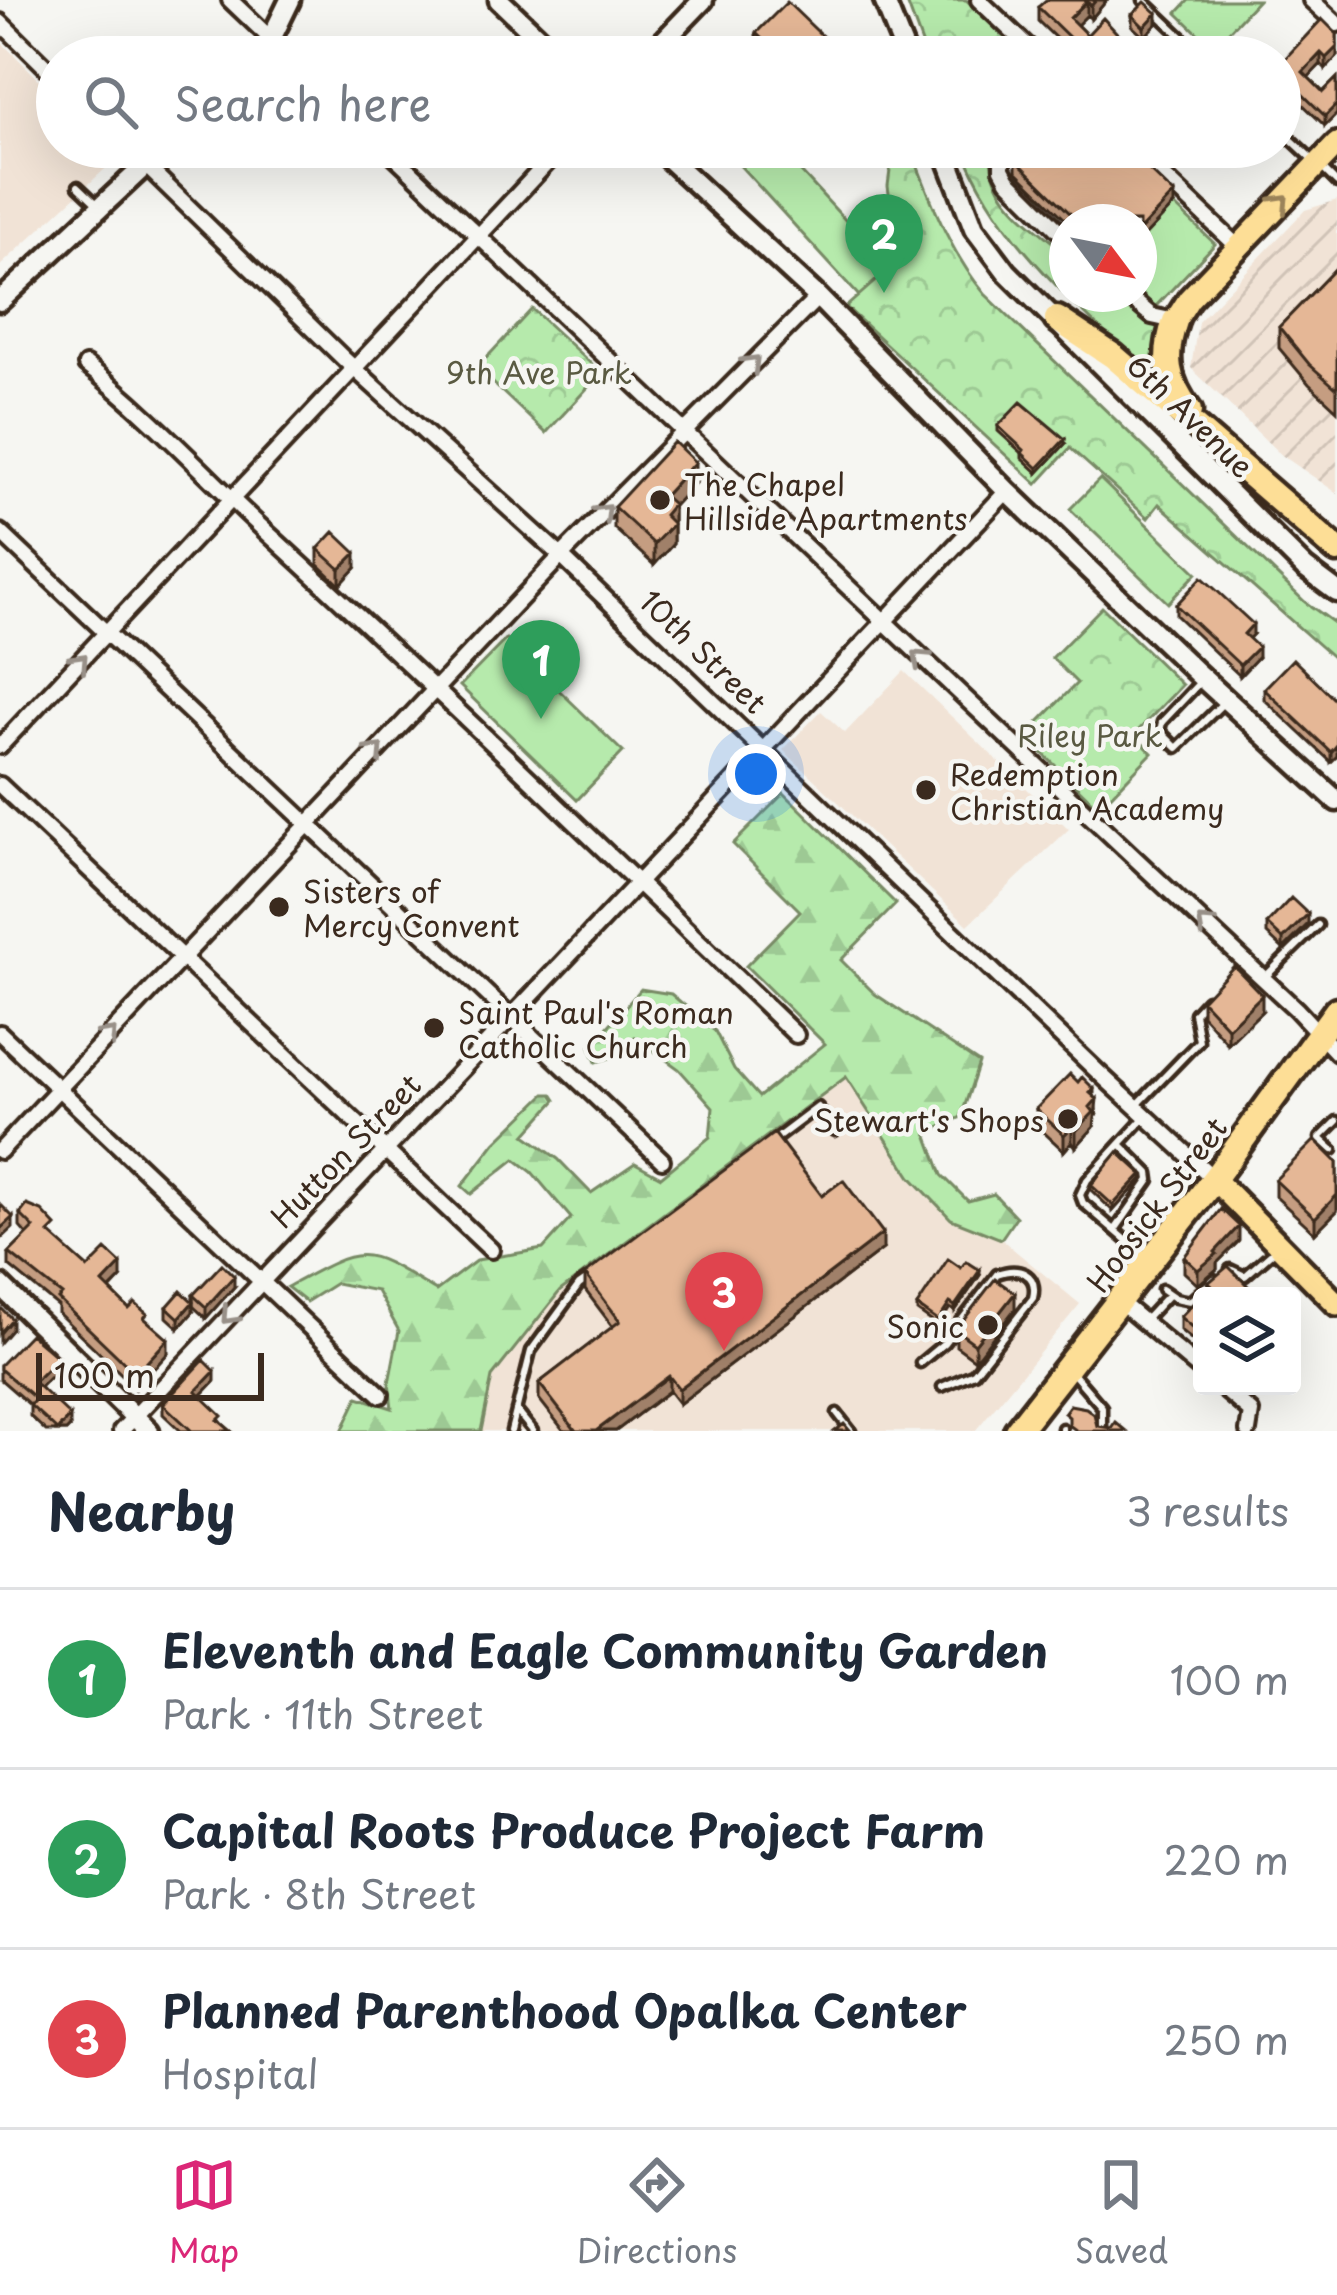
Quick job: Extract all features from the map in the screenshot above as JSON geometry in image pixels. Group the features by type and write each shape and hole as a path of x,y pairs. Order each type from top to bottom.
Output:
{"highway":[{"path":"1057,319 1113,356 1337,550"},
{"path":"1175,321 1167,364 1170,382 1184,405 1247,475"},
{"name":"Hoosick Street","path":"1019,1430 1214,1179 1328,1044 1337,1010"}],"main road":[{"path":"1175,321 1189,299 1337,144"},
{"name":"10th Street","path":"1214,1179 1337,1304"}],"street":[{"path":"230,0 268,36"},
{"path":"272,36 290,0"},
{"path":"499,0 537,36"},
{"path":"669,36 704,0"},
{"path":"884,0 899,36"},
{"path":"979,0 1017,36"},
{"path":"1311,0 1337,24"},
{"path":"0,22 36,57"},
{"path":"3,292 142,168"},
{"name":"10th Street","path":"148,168 1214,1179"},
{"path":"407,168 1328,1044"},
{"path":"0,746 542,168"},
{"path":"679,168 818,297 1007,491 1337,801"},
{"name":"6th Avenue","path":"951,168 974,228 1006,272 1305,568 1337,592"},
{"path":"1006,168 1008,180 1049,221"},
{"path":"1155,168 1238,247"},
{"path":"0,1151 561,556 818,297"},
{"path":"1147,312 1175,321"},
{"path":"86,365 129,398 796,1035"},
{"name":"Hutton Street","path":"127,1424 1007,491"},
{"path":"0,532 662,1160"},
{"path":"0,785 491,1250"},
{"path":"0,1033 380,1395"},
{"path":"0,1285 127,1424 149,1431"},
{"path":"1120,1302 1193,1364"},
{"path":"1231,1395 1251,1412 1248,1431"}],"lane":[{"path":"1143,0 1181,36"},
{"path":"1301,148 1337,183"},
{"path":"78,186 100,208"},
{"path":"1203,679 1162,722 1160,731 1177,748 1226,699"},
{"path":"1263,979 1318,925"},
{"path":"1231,974 1244,961"},
{"path":"1151,1262 1083,1203 1080,1195 1199,1041 1193,1013 1218,987"},
{"path":"763,1148 818,1107 836,1131"},
{"path":"1333,1150 1320,1138 1337,1121"},
{"path":"1115,1230 1150,1180 1149,1173 1120,1144"},
{"path":"1143,1322 1165,1291 1190,1301 1229,1269 1245,1276 1279,1246"},
{"path":"920,1363 944,1343 998,1274 1019,1270 1031,1276 1036,1286 1034,1298 974,1373 942,1387"},
{"path":"511,1431 531,1351 579,1285 597,1272"},
{"path":"1068,1367 1102,1407 1102,1428"},
{"path":"1090,1408 1102,1407"},
{"path":"1091,1420 1102,1407"},
{"path":"516,1410 532,1431"},
{"path":"837,1413 851,1431"}],"shaded area":[{"path":"0,41 36,76 36,168 106,168 0,266"},
{"path":"1337,200 1337,493 1280,454 1191,368 1198,322 1305,210"},
{"name":"Redemption Christian Academy","path":"904,671 1069,829 968,925 783,750 821,711 845,733"},
{"path":"846,1077 911,1177 951,1219 1001,1239 1080,1304 975,1431 481,1431 492,1377 560,1291"}],"green space":[{"path":"906,0 966,0 1007,36 919,36"},
{"path":"1189,0 1258,0 1224,36 1201,36 1177,13"},
{"path":"742,168 797,168 963,348 1076,442 1041,478 933,377"},
{"path":"890,168 918,168 951,242 985,294 1305,602 1337,625 1337,661 1159,504 1148,518 1070,448 1037,484 846,307 898,261 888,186"},
{"path":"972,168 993,168 1014,208 1049,239 1049,278 1020,244"},
{"path":"1174,205 1215,244 1157,305 1157,222"},
{"name":"9th Ave Park","path":"532,309 601,373 546,433 477,368"},
{"path":"1084,312 1135,312 1163,330 1159,379 1153,379"},
{"path":"1100,479 1197,573 1168,603 1070,509"},
{"name":"Riley Park","path":"1102,607 1182,685 1134,735 1152,753 1099,808 1025,736 1077,683 1052,658"},
{"path":"506,639 623,752 577,800 460,686"},
{"path":"784,793 896,904 841,960 875,994 979,1063 961,1117 927,1134 942,1175 968,1201 994,1194 1016,1217 1001,1239 951,1219 911,1177 846,1077 560,1291 492,1377 481,1431 342,1431 358,1397 392,1408 389,1383 399,1331 377,1291 336,1283 306,1302 287,1287 333,1263 363,1256 392,1265 436,1291 477,1260 543,1249 571,1218 532,1172 515,1159 471,1194 462,1186 495,1143 545,1094 556,1100 525,1135 558,1159 591,1193 635,1163 661,1177 710,1137 713,1107 679,1069 635,1037 610,1058 596,1062 590,1047 641,989 671,994 715,1031 734,1069 759,1097 825,1044 746,966 800,911 733,844"}],"building":[{"path":"1046,0 1096,0 1091,6 1087,1 1070,18 1087,35 1103,18 1120,36 1068,36 1038,7"},
{"path":"787,2 822,36 759,36 756,33"},
{"path":"1145,2 1157,13 1144,27 1132,15"},
{"path":"1322,19 1337,34 1337,47 1326,58 1321,53 1303,72 1323,92 1337,78 1337,104 1325,116 1301,93 1301,42"},
{"path":"1024,168 1147,168 1174,194 1157,212 1157,204 1061,204"},
{"path":"1337,267 1337,389 1279,327"},
{"path":"1021,402 1065,439 1038,468 998,426"},
{"path":"674,442 695,462 664,496 673,504 664,515 673,524 654,544 614,507"},
{"path":"334,532 356,553 340,569 318,549"},
{"path":"1202,577 1253,624 1244,634 1258,647 1240,665 1176,605"},
{"path":"1293,659 1337,702 1337,745 1331,752 1264,689"},
{"path":"1291,898 1308,914 1283,939 1267,924"},
{"path":"1234,966 1262,995 1228,1028 1202,1000"},
{"path":"1070,1074 1078,1082 1082,1077 1097,1099 1090,1107 1094,1112 1076,1131 1072,1127 1064,1135 1036,1109"},
{"path":"774,1133 822,1196 843,1180 883,1233 679,1389 669,1376 596,1431 576,1431 539,1383 620,1321 585,1274"},
{"path":"1315,1140 1337,1162 1337,1195 1315,1218 1275,1180"},
{"path":"1118,1152 1142,1174 1113,1205 1091,1185"},
{"path":"0,1204 13,1217 0,1229"},
{"path":"27,1205 42,1211 56,1226 49,1233 88,1268 106,1250 121,1264 103,1283 129,1309 135,1303 168,1339 136,1374 58,1299 62,1295 9,1253 34,1228 20,1214"},
{"path":"1221,1209 1239,1226 1198,1270 1184,1257"},
{"path":"948,1259 961,1268 966,1261 980,1270 938,1321 917,1306"},
{"path":"222,1264 234,1276 206,1307 193,1295"},
{"path":"1228,1266 1249,1287 1209,1287"},
{"path":"995,1279 1015,1293 975,1344 956,1330"},
{"path":"181,1291 193,1302 179,1318 167,1307"},
{"path":"1193,1304 1193,1328 1180,1317"},
{"path":"0,1307 12,1319 0,1333"},
{"path":"30,1334 58,1358 34,1382 70,1416 57,1430 30,1405 36,1399 0,1369"},
{"path":"204,1360 215,1371 196,1391 231,1431 192,1431 163,1404"},
{"path":"1070,1405 1094,1414 1097,1426 1111,1428 1115,1422 1126,1431 1077,1431 1064,1413"}],"place":[{"name":"Capital Roots Produce Project Farm","path":"884,293"},
{"name":"The Chapel Hillside Apartments","path":"660,500"},
{"name":"Eleventh and Eagle Community Garden","path":"541,719"},
{"name":"Redemption Christian Academy","path":"926,790"},
{"name":"Sisters of Mercy Convent","path":"279,907"},
{"name":"Saint Paul's Roman Catholic Church","path":"434,1028"},
{"name":"Stewart's Shops","path":"1068,1119"},
{"name":"Sonic","path":"988,1325"},
{"name":"Planned Parenthood Opalka Center","path":"724,1351"}]}
